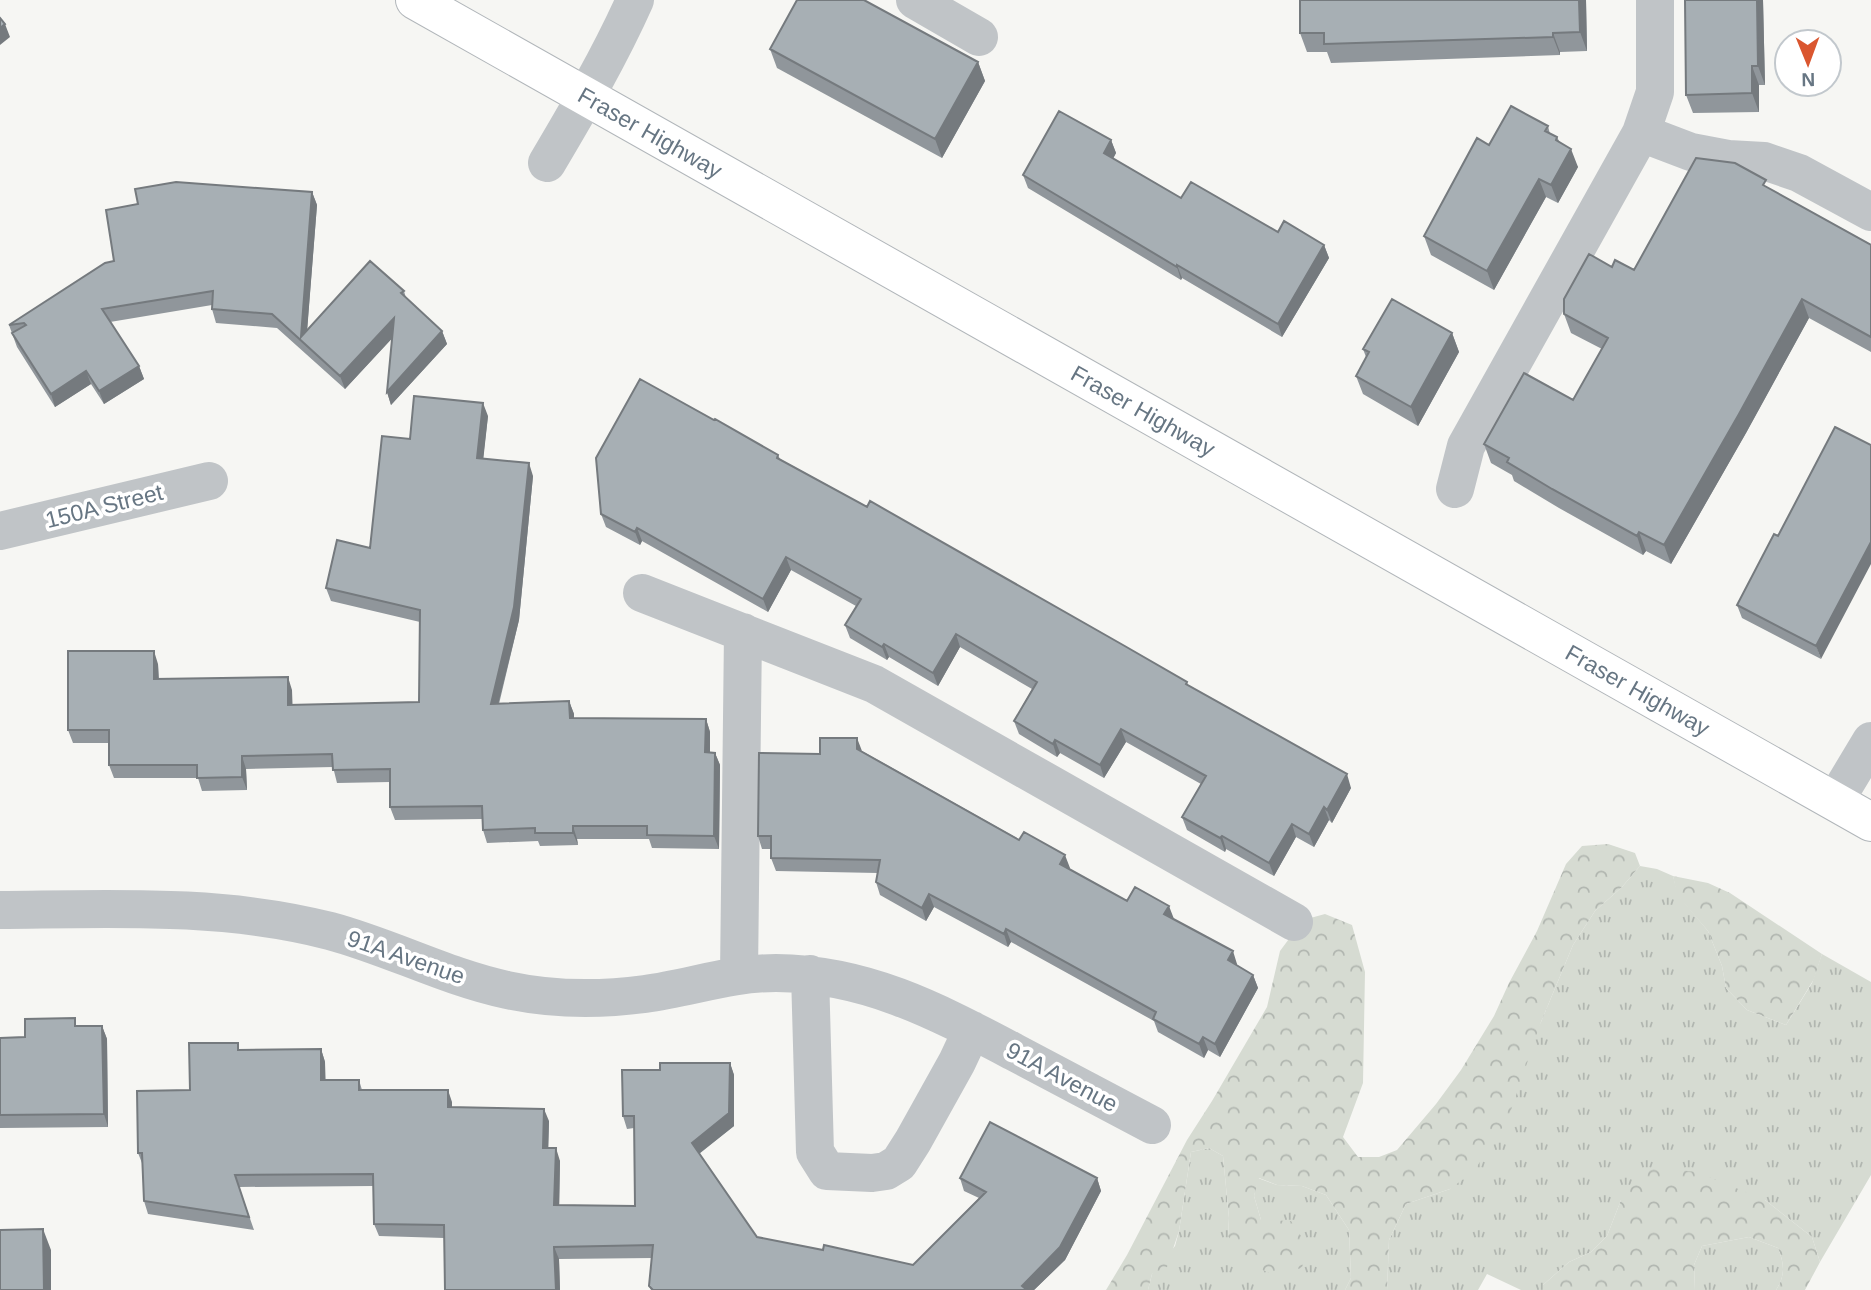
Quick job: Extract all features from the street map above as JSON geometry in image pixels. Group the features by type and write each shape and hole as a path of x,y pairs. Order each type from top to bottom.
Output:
{"main road":[{"name":"Fraser Highway","path":"415,0 1871,822"}],"street":[{"path":"547,163 586,98 635,0"},
{"path":"915,0 979,37"},
{"path":"1455,489 1466,446 1641,133 1655,92 1655,0"},
{"path":"1641,133 1691,152 1728,159 1764,161 1799,173 1871,212"},
{"name":"150A Street","path":"0,531 209,481"},
{"path":"642,593 874,684 1294,922"},
{"path":"738,975 743,632"},
{"path":"1835,801 1871,741"},
{"name":"91A Avenue","path":"0,910 180,909 271,919 331,931 507,990 566,998 614,998 648,994 738,975 810,974 882,990 925,1006 1153,1125"},
{"path":"810,974 815,1152 827,1171 872,1173 886,1171 899,1163 957,1062 972,1030"}],"green space":[{"path":"1608,844 1635,853 1640,866 1622,887 1595,911 1573,945 1541,1022 1508,1119 1474,1171 1450,1189 1406,1204 1389,1240 1387,1290 1345,1290 1351,1278 1349,1230 1326,1195 1302,1186 1277,1185 1259,1178 1254,1196 1261,1220 1291,1221 1307,1245 1302,1268 1272,1274 1248,1264 1228,1236 1229,1218 1223,1156 1209,1148 1191,1152 1179,1231 1167,1267 1152,1274 1148,1290 1106,1290 1187,1140 1267,1007 1280,951 1303,920 1325,914 1352,925 1365,972 1363,1083 1343,1137 1358,1157 1379,1157 1397,1150 1461,1070 1494,1016 1537,931 1566,864 1582,846"},
{"path":"1640,866 1673,876 1678,895 1708,931 1722,966 1726,988 1747,1010 1786,1025 1812,983 1822,954 1871,982 1871,1175 1820,1262 1812,1237 1765,1200 1621,1200 1607,1236 1591,1252 1569,1262 1543,1285 1543,1290 1521,1290 1487,1274 1478,1290 1387,1290 1389,1240 1406,1204 1450,1189 1541,1022 1573,945 1595,911 1622,887"},
{"path":"1673,876 1708,883 1730,893 1822,954 1814,979 1786,1025 1747,1010 1726,988 1722,966 1708,931 1677,895"},
{"path":"1209,1148 1223,1156 1229,1218 1228,1236 1261,1220 1254,1196 1258,1178 1277,1185 1302,1186 1326,1195 1349,1230 1351,1278 1345,1290 1148,1290 1152,1274 1175,1246 1191,1152"},
{"path":"1652,1167 1697,1172 1765,1200 1812,1237 1820,1262 1805,1290 1776,1290 1783,1269 1778,1248 1749,1237 1702,1246 1694,1265 1695,1290 1543,1290 1543,1285 1569,1262 1591,1252 1607,1236 1621,1200 1632,1182"},
{"path":"1749,1237 1778,1248 1783,1269 1776,1290 1695,1290 1694,1265 1702,1246"}],"building":[{"path":"797,0 864,0 978,62 935,139 770,49"},
{"path":"1300,0 1579,0 1580,32 1553,33 1553,37 1324,44 1324,33 1300,33"},
{"path":"1685,0 1757,0 1758,66 1752,66 1752,93 1686,95"},
{"path":"1511,106 1548,126 1545,131 1571,149 1551,185 1539,179 1487,271 1424,236 1477,138 1489,145"},
{"path":"1059,111 1111,140 1104,153 1181,198 1191,182 1278,232 1284,221 1324,245 1278,324 1023,175"},
{"path":"1696,158 1735,163 1766,180 1763,185 1871,245 1871,337 1802,299 1664,545 1639,532 1637,536 1552,489 1507,462 1509,458 1484,444 1524,373 1573,400 1608,338 1564,314 1564,299 1589,254 1612,267 1615,260 1634,270"},
{"path":"176,182 312,192 301,337 370,261 404,291 401,293 442,331 387,392 394,318 340,376 272,314 212,309 213,291 102,309 139,366 99,391 86,371 51,394 12,333 26,325 9,325 105,263 114,261 106,210 138,204 135,189"},
{"path":"1392,299 1452,333 1411,407 1356,376 1369,352 1363,349"},
{"path":"640,379 867,507 870,501 1347,774 1327,810 1324,807 1309,834 1292,824 1269,863 1182,817 1206,776 1121,729 1100,765 1055,740 1053,744 1014,721 1037,682 956,634 933,673 845,625 861,599 786,557 763,599 637,528 635,532 601,514 596,458"},
{"path":"414,396 483,403 477,458 529,463 514,607 491,704 569,701 570,718 706,719 705,752 715,753 714,836 647,835 647,826 573,826 573,833 535,833 535,828 483,830 482,806 390,807 390,769 333,770 332,754 242,756 242,777 197,778 197,765 109,765 109,730 68,730 68,651 154,651 154,679 288,677 288,705 419,702 420,610 326,588 337,540 370,548 382,436 410,439"},
{"path":"1835,427 1871,445 1871,542 1816,646 1737,605 1774,534 1778,536"},
{"path":"820,738 857,738 857,749 1019,840 1024,832 1065,855 1060,864 1127,901 1135,887 1169,906 1164,914 1233,951 1228,960 1253,975 1215,1044 1203,1037 1199,1044 1153,1019 1156,1012 1006,929 1004,934 929,894 922,908 876,882 880,860 771,858 771,836 758,836 759,753 820,754"},
{"path":"75,1018 75,1026 102,1026 104,1114 0,1115 0,1038 25,1037 25,1019"},
{"path":"189,1043 238,1043 238,1050 321,1049 321,1080 359,1080 359,1090 448,1090 448,1107 544,1109 543,1148 556,1148 554,1205 635,1206 634,1116 623,1116 622,1070 660,1070 660,1063 730,1063 729,1113 692,1143 757,1237 823,1250 824,1245 913,1265 986,1192 960,1178 990,1122 1097,1178 1060,1247 1022,1286 1027,1290 653,1290 649,1286 653,1245 554,1247 556,1290 445,1290 444,1225 374,1224 373,1174 235,1175 249,1217 144,1201 142,1153 138,1153 137,1091 190,1090"},
{"path":"43,1229 44,1290 0,1290 0,1230"}]}
